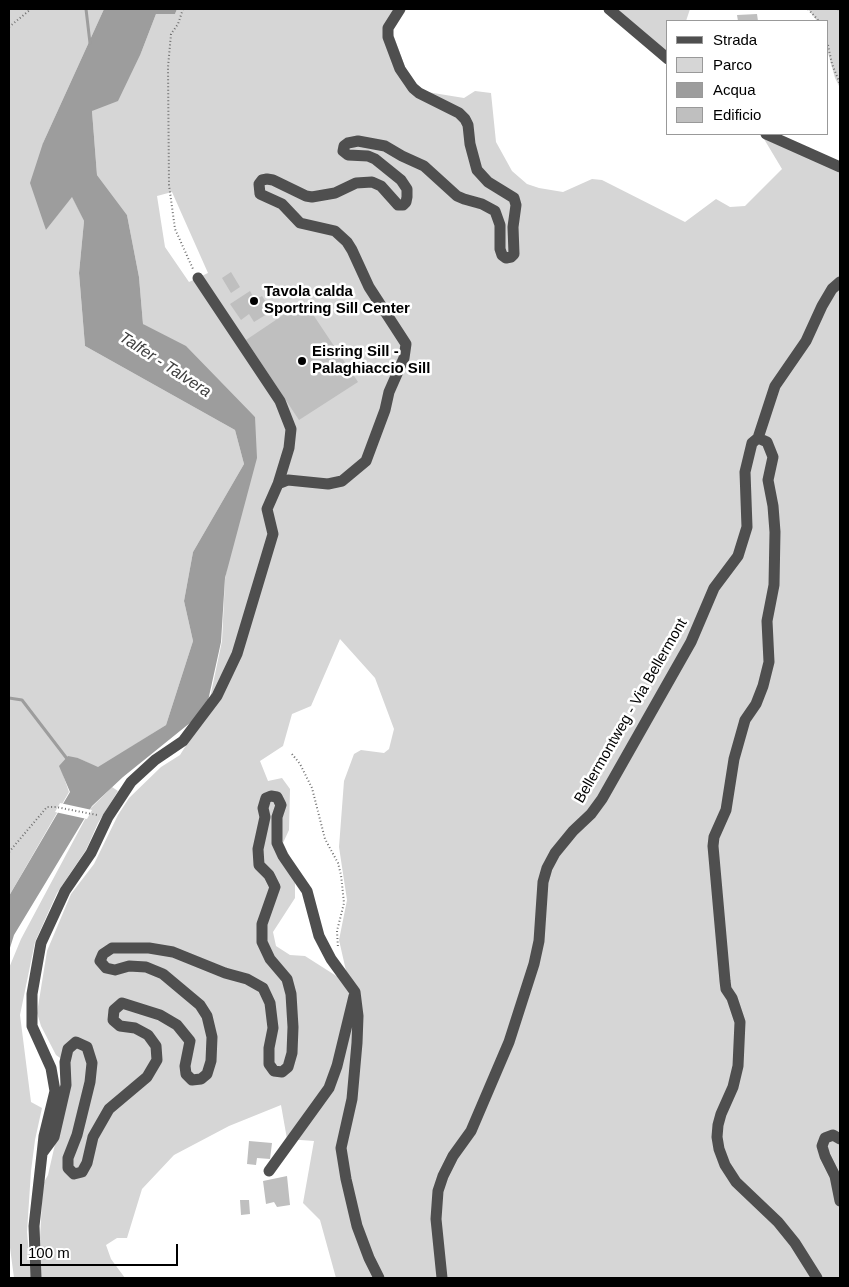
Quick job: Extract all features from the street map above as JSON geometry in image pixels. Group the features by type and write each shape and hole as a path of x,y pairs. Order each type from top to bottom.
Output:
{"street":[{"path":"278,484 288,480 328,484 342,481 366,461 385,410 389,392 404,358 406,344 369,287 347,242 335,231 300,224 282,204 260,194 259,184 262,180 273,180 312,197 335,193 356,183 372,182 381,186 398,205 402,205 406,202 407,189 401,180 375,159 368,156 348,156 343,151 344,146 348,143 358,141 385,146 424,166 457,196 482,204 495,211 500,225 500,249 502,255 506,258 514,254 513,227 516,205 514,198 488,182 477,170 470,144 468,125 465,119 458,113 419,93 413,88 400,68 388,37 388,28 400,9"},
{"path":"609,9 666,56"},
{"path":"768,135 840,167"},
{"path":"36,1278 34,1226 44,1136 54,1092 51,1068 32,1026 32,994 41,943 65,891 92,853 108,816 136,776 155,760 183,742 217,696 237,654 273,534 267,509 278,484 289,448 291,429 280,401 198,278"},
{"name":"Bellermontweg - Via Bellermont","path":"442,1278 436,1219 438,1191 453,1156 471,1131 509,1042 534,964 539,941 543,882 547,868 555,853 573,831 591,814 602,799 690,642 714,588 738,556 747,527 745,472 752,444 758,438 775,386 806,341 832,289 840,282"},
{"path":"758,438 767,442 773,457 768,480 773,506 775,572 767,621 769,662 756,704 745,720 734,759 726,810 714,837 713,846 726,989 740,1022 738,1066 718,1125 717,1136 719,1149 725,1165 736,1182 778,1222 795,1243 817,1278"},
{"path":"43,1152 54,1137 66,1085 65,1062 68,1049 76,1042 87,1047 92,1063 90,1082 77,1135 68,1158 68,1168 74,1174 82,1172 87,1164 93,1137 109,1109 148,1077 157,1060 156,1046 148,1036 135,1028 120,1026 113,1020 114,1010 122,1003 160,1015 177,1025 190,1041 185,1066 186,1074 192,1080 201,1079 207,1074 211,1061 212,1037 207,1016 200,1005 163,974 146,967 130,966 115,970 106,968 100,962 103,954 112,948 149,948 173,952 211,968 247,979 263,988 270,1003 273,1028 268,1048 269,1064 274,1071 282,1072 288,1067 292,1053 292,994 286,979 270,959 262,942 262,924 275,887 269,875 259,865 258,849 265,817 266,798 271,796 277,797 281,805 278,817 277,843 307,891 319,936 331,959 355,992 358,1016 352,1099 341,1148 357,1226 379,1278"},
{"path":"269,1171 328,1088 337,1066 355,992"},
{"path":"840,1139 833,1135 825,1138 822,1146 834,1176 840,1202"}],"path":[{"path":"9,27 31,9"},
{"path":"183,9 178,24 171,34 168,67 169,185 175,229 198,278"},
{"path":"808,9 817,20"},
{"path":"829,50 832,64 840,84"},
{"path":"292,754 300,764 312,788 325,839 338,862 342,875 344,903 337,931 339,952"},
{"path":"9,852 46,807 56,806 108,816"}],"green space":[{"path":"9,9 104,9 43,143 46,230 72,196 84,221 79,273 85,346 235,430 244,464 193,552 184,601 193,641 166,725 98,768 78,758 60,766 69,792 9,896"},
{"path":"177,9 402,9 388,20 409,78 421,91 464,98 475,91 491,93 496,142 512,171 527,184 563,192 592,179 602,180 685,222 716,199 730,207 745,206 782,169 762,135 836,170 840,160 840,1278 336,1278 320,1220 303,1203 314,1141 287,1139 281,1105 229,1126 174,1155 142,1189 127,1238 117,1238 106,1245 111,1259 125,1278 41,1278 40,1237 43,1184 48,1175 68,1087 70,1065 56,1055 41,1026 37,1013 47,951 71,894 94,864 118,815 129,798 161,767 180,755 207,712 222,641 225,579 255,417 143,324 139,277 127,215 97,175 92,111 141,53 156,14 175,14","holes":["172,192 208,273 189,282 165,247 157,196","340,639 375,678 394,729 389,749 384,753 361,750 354,754 344,781 339,847 347,900 339,940 349,984 305,956 290,955 276,946 273,932 295,898 295,867 283,843 289,830 290,789 282,778 268,781 260,761 283,746 292,714 311,706"]},
{"path":"609,9 690,9 686,20 666,20 666,59"},
{"path":"808,9 840,9 840,88 829,57 829,20 816,20"},
{"path":"112,787 118,791 98,823 86,850 57,893 35,942 20,1015 31,1102 42,1108 31,1171 27,1232 31,1278 14,1278 9,1240 9,968 21,939 91,808"}],"water":[{"name":"Talfer - Talvera","path":"104,9 177,9 175,14 156,14 141,53 118,101 92,111 97,175 127,215 139,277 143,324 186,346 255,417 257,458 225,578 221,642 206,710 123,777 92,806 14,935 9,951 9,896 70,792 59,766 68,756 78,758 98,767 166,725 193,641 184,601 193,552 244,464 235,430 85,346 79,273 84,221 72,197 46,230 30,183 43,143"}],"pier":[{"path":"60,803 92,810 87,819 55,812"}],"building":[{"path":"757,14 758,20 738,20 737,15"},
{"path":"231,272 240,287 231,293 222,278"},
{"path":"250,291 255,300 262,296 272,311 254,322 249,314 241,320 230,304"},
{"name":"Eisring Sill - Palaghiaccio Sill","path":"304,301 358,382 299,420 246,340"},
{"path":"249,1141 272,1143 270,1159 257,1158 256,1165 247,1164"},
{"path":"287,1176 290,1205 277,1207 274,1202 266,1204 263,1181"},
{"path":"240,1200 249,1200 250,1214 241,1215"}],"waterway":[{"path":"86,9 90,43"},
{"path":"9,698 22,700 68,760"}],"place":[{"name":"Tavola calda Sportring Sill Center","path":"254,301"},
{"name":"Eisring Sill - Palaghiaccio Sill","path":"302,361"}]}
